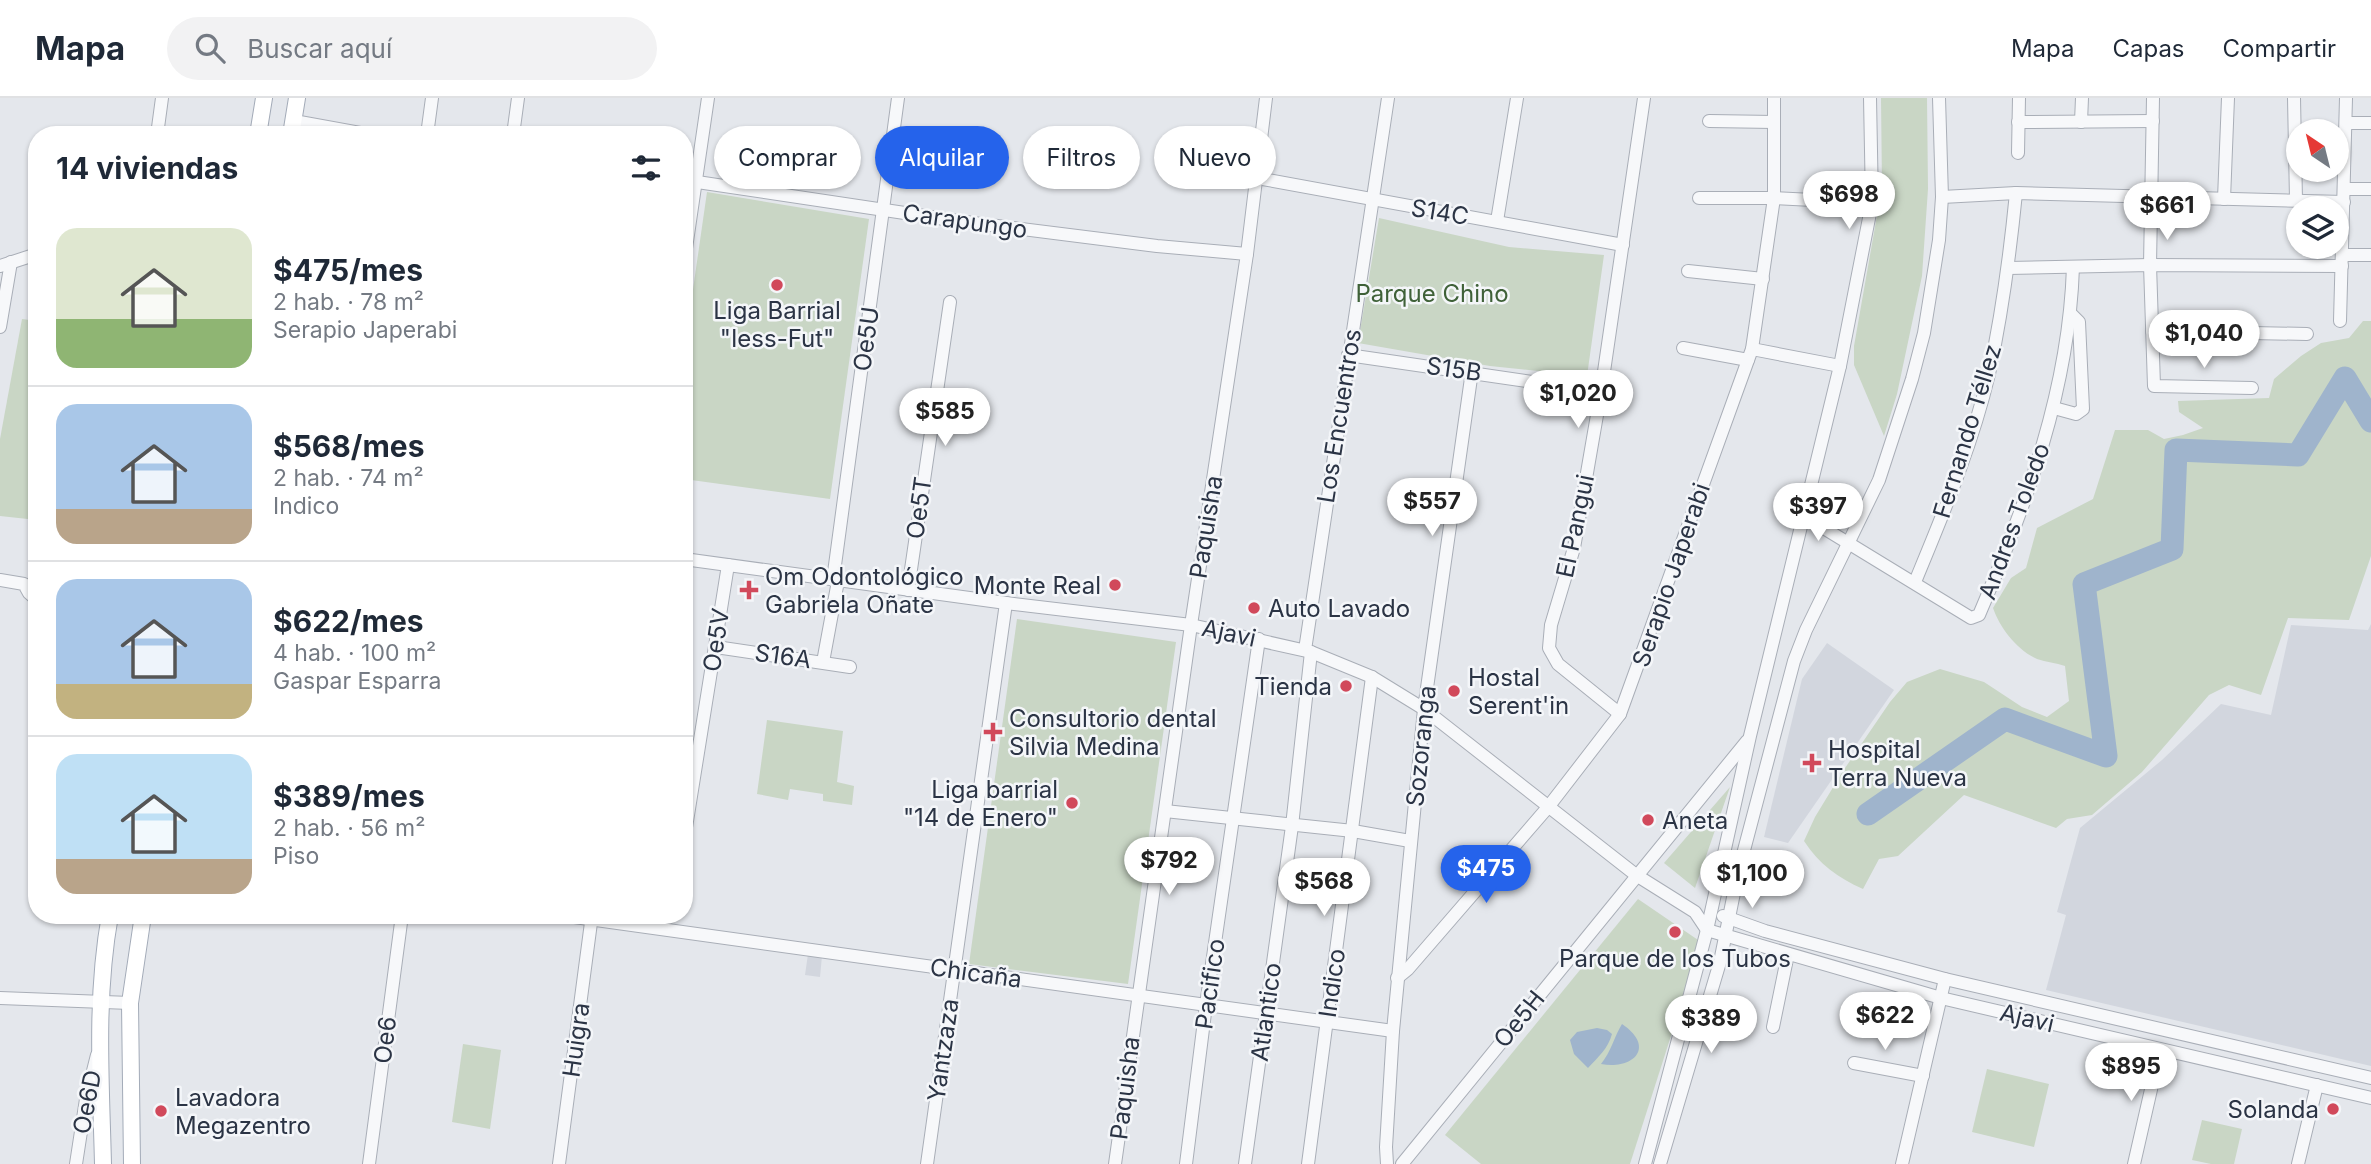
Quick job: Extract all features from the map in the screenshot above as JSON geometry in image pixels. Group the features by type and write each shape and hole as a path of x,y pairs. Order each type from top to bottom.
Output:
{"main road":[{"path":"259,126 264,98"},
{"path":"292,126 298,98"},
{"path":"103,1164 100,1002 108,924"},
{"path":"132,1164 130,1003 142,924"}],"street":[{"path":"158,126 162,98"},
{"path":"428,126 432,98"},
{"path":"514,126 518,98"},
{"path":"693,167 708,98"},
{"name":"Oe5U","path":"823,662 836,581 898,98"},
{"name":"Paquisha","path":"1263,126 1266,98"},
{"name":"Los Encuentros","path":"1308,651 1348,355 1388,98"},
{"path":"1497,221 1517,98"},
{"name":"El Pangui","path":"1620,714 1558,664 1549,648 1551,625 1574,548 1601,392 1644,98"},
{"name":"Serapio Japerabi","path":"1398,978 1549,806 1620,714 1750,355 1774,198 1774,98"},
{"path":"1645,1164 1712,911 1750,736 1840,366 1871,203 1870,98"},
{"path":"1660,1164 1703,1024 1730,919 1738,873 1794,661 1879,480 1912,379 1933,286 1942,197 1940,98"},
{"path":"2018,153 2019,98"},
{"path":"2081,122 2082,98"},
{"path":"2153,98 2150,265 2154,386 2252,388"},
{"path":"2224,200 2228,98"},
{"path":"2294,98 2296,196"},
{"path":"2346,98 2346,119"},
{"path":"1709,121 1774,122"},
{"path":"2018,122 2153,121"},
{"path":"2349,123 2371,123"},
{"name":"Carapungo","path":"693,181 1157,246 1247,254"},
{"name":"S14C","path":"1276,182 1623,245"},
{"path":"2340,321 2344,182"},
{"name":"Paquisha","path":"1115,1164 1137,995 1256,189"},
{"path":"2334,196 2371,189"},
{"path":"1942,197 2016,193 2286,200"},
{"name":"Fernando Téllez","path":"1915,582 1957,481 1988,375 2008,268 2016,193"},
{"path":"1699,198 1774,198 1871,203"},
{"path":"2008,268 2342,260 2371,255"},
{"path":"0,327 6,264 28,257"},
{"name":"Andres Toledo","path":"1804,516 1971,618 1979,615 2014,536 2054,408 2071,314 2073,267"},
{"path":"1688,271 1763,279"},
{"name":"Oe5T","path":"908,590 950,302"},
{"path":"2054,408 2076,414 2083,408 2079,322 2071,314"},
{"path":"2151,331 2307,334"},
{"path":"1683,348 1840,366"},
{"name":"S15B","path":"1348,355 1472,371 1601,392"},
{"name":"Sozoranga","path":"1387,1164 1385,1147 1393,1031 1424,709 1472,371"},
{"name":"Ajavi","path":"693,560 836,581 1191,625 1308,651 1372,677 1424,709 1636,875 1695,912 1707,930 1941,998 2371,1098"},
{"name":"Oe5V","path":"693,786 728,565"},
{"path":"0,580 24,584 28,591"},
{"name":"Yantzaza","path":"927,1164 1006,603"},
{"name":"Pacifico","path":"1186,1164 1259,639"},
{"name":"S16A","path":"716,647 850,667"},
{"name":"Atlantico","path":"1245,1164 1292,826 1308,651"},
{"name":"Indico","path":"1308,1164 1372,677"},
{"name":"Oe5H","path":"1402,1164 1636,875 1730,764 1750,736"},
{"path":"1166,811 1353,831 1410,841"},
{"name":"Ajavi","path":"1695,912 1712,911 1765,931 1945,979 2371,1078"},
{"name":"Oe6","path":"369,1164 401,924"},
{"name":"Huigra","path":"559,1164 591,924"},
{"name":"Chicaña","path":"640,924 1393,1031"},
{"path":"1773,1027 1788,954"},
{"path":"1902,1164 1945,979"},
{"path":"0,998 130,1003"},
{"name":"Oe6D","path":"76,1164 86,1099 100,1041"},
{"path":"2134,1164 2160,1050"},
{"path":"1854,1063 1923,1076"},
{"path":"2298,1164 2317,1085"}],"shaded area":[{"path":"2371,624 2371,1066 2046,990 2066,915 2057,912 2080,828 2162,760 2221,704 2271,715 2291,625 2368,630"},
{"name":"Hospital Terra Nueva","path":"1827,643 1894,690 1788,843 1764,837 1802,679"},
{"path":"808,954 822,956 820,977 805,975"}],"green space":[{"path":"1881,98 1927,98 1928,189 1922,276 1897,394 1884,436 1854,365 1854,346 1882,187"},
{"name":"Liga Barrial \"Iess-Fut\"","path":"707,192 869,219 830,499 693,480 693,289"},
{"name":"Parque Chino","path":"1379,218 1509,247 1604,255 1587,376 1490,366 1358,343"},
{"path":"22,319 28,320 28,519 0,516 0,439"},
{"path":"2363,321 2371,321 2371,556 2349,620 2288,618 2261,695 2229,685 2209,695 2142,772 2092,815 2067,819 2056,828 1964,795 1898,856 1879,859 1863,889 1837,875 1823,863 1804,841 1815,817 1890,702 1907,682 1940,669 1984,682 2022,707 2047,717 2069,701 2065,666 2037,659 2023,650 2005,631 1993,608 2011,578 2026,568 2037,528 2093,499 2115,430 2148,430 2164,439 2203,428 2179,412 2178,401 2269,398 2274,379 2301,356 2321,343 2349,338"},
{"name":"Liga barrial \"14 de Enero\"","path":"1017,619 1176,642 1128,984 969,964"},
{"path":"767,720 843,731 837,782 854,786 852,805 823,801 823,794 790,789 788,800 757,794"},
{"path":"1730,787 1695,888 1664,863"},
{"path":"1638,899 1701,942 1630,1164 1481,1164 1445,1135"},
{"path":"463,1044 501,1050 490,1129 452,1122"},
{"path":"1987,1069 2049,1084 2034,1147 1972,1132"},
{"path":"2202,1120 2242,1129 2234,1164 2211,1164 2192,1160"}],"water":[{"path":"1622,1024 1638,1041 1637,1055 1623,1064 1601,1064 1607,1055"},
{"path":"1597,1028 1612,1034 1605,1048 1588,1068 1574,1054 1570,1040 1577,1032"}],"waterway":[{"path":"1868,814 2005,719 2106,756 2084,584 2172,549 2176,450 2298,455 2345,378 2371,421"}],"place":[{"name":"Liga Barrial \"Iess-Fut\"","path":"777,285"},
{"name":"Monte Real","path":"1115,585"},
{"name":"Om Odontológico Gabriela Oñate","path":"749,590"},
{"name":"Auto Lavado","path":"1254,608"},
{"name":"Tienda","path":"1346,686"},
{"name":"Hostal Serent'in","path":"1454,691"},
{"name":"Consultorio dental Silvia Medina","path":"993,732"},
{"name":"Hospital Terra Nueva","path":"1812,763"},
{"name":"Liga barrial \"14 de Enero\"","path":"1072,803"},
{"name":"Aneta","path":"1648,820"},
{"name":"Parque de los Tubos","path":"1675,932"},
{"name":"Solanda","path":"2333,1109"},
{"name":"Lavadora Megazentro","path":"161,1111"}]}
